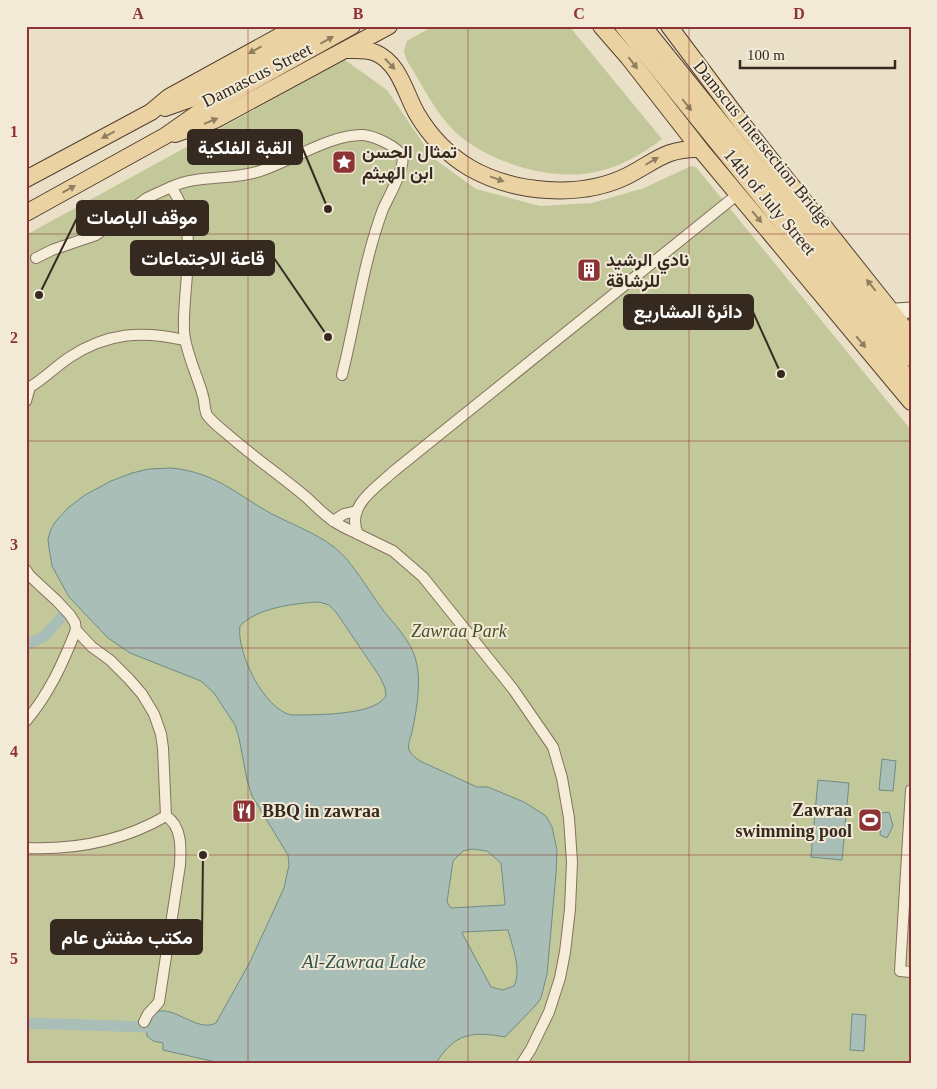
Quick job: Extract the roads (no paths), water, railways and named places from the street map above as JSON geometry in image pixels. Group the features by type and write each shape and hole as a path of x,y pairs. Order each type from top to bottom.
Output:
{"main road":[{"name":"Damascus Street","path":"151,112 169,97 298,26"},
{"name":"Damascus Street","path":"26,179 151,112 199,96 325,26"},
{"name":"Damascus Street","path":"26,213 165,136 205,108 352,26"},
{"name":"Damascus Street","path":"165,136 215,120 389,26"},
{"name":"14th of July Street","path":"601,26 628,57 700,149 911,402"},
{"name":"Damscus Intersection Bridge","path":"623,26 848,291"},
{"name":"Damscus Intersection Bridge","path":"642,26 848,291"},
{"name":"14th of July Street","path":"669,26 741,122 911,338"},
{"path":"346,50 365,50 382,56 396,70 417,113 436,140 470,168 506,183 549,190 588,187 626,176 671,151 687,148 700,149"},
{"path":"848,291 873,312 911,358"},
{"path":"848,291 911,382"}],"street":[{"path":"36,258 96,234 147,198 170,187 186,182 230,178 255,173 312,149 350,137 363,135 372,137 390,144 401,155 403,164 383,209 368,260 342,375"},
{"path":"170,187 180,202 186,228 188,270 183,316 184,340 204,398 206,413 235,442 307,498 333,521 393,551 423,577 513,690 553,747 562,778 569,818 572,862 570,909 560,978 549,1012 522,1063"},
{"path":"333,521 358,508 394,471 738,194"},
{"path":"873,312 911,310"},
{"path":"26,401 28,387 44,379 71,356 114,336 146,334 184,340"},
{"path":"358,508 356,524 358,534"},
{"path":"26,570 70,615 75,623 76,630 54,680 26,721"},
{"path":"76,630 92,647 110,660 129,680 142,694 154,714 163,748 166,816 175,823 180,844 180,874 159,1002 148,1014 144,1022"},
{"path":"911,790 900,971 911,972"},
{"path":"26,848 86,845 128,833 166,816"}],"water":[{"name":"Al-Zawraa Lake","path":"171,468 186,470 212,479 270,513 326,542 341,553 405,638 415,657 418,675 418,694 416,713 408,746 411,753 420,761 477,787 488,787 524,802 546,816 552,827 557,850 547,974 541,998 505,1037 483,1034 465,1036 450,1045 436,1063 220,1063 163,1050 163,1043 153,1041 147,1036 146,1023 156,1012 170,1012 202,1025 216,1023 250,962 284,888 289,865 288,855 252,796 235,725 214,693 201,681 130,653 108,638 69,597 52,566 48,539 56,521 69,507 85,495 111,481 149,469","holes":["319,602 329,605 336,612 380,677 386,696 369,708 347,712 291,715 281,711 271,702 262,691 247,664 242,650 240,626 247,620 266,611 288,605","472,849 487,851 501,863 504,905 451,908 447,902 453,861 463,851","508,930 517,965 514,986 503,990 491,987 463,932"]},
{"path":"882,759 896,761 893,791 879,790"},
{"path":"818,780 849,783 842,860 811,857"},
{"path":"889,812 893,826 887,838 880,835 881,813"},
{"path":"852,1014 866,1015 864,1051 850,1050"}],"waterway":[{"path":"26,645 45,636 63,615"},
{"path":"26,1023 146,1027"}],"place":[{"name":"تمثال الحسن ابن الهيثم","path":"344,162"},
{"name":"القبة الفلكية","path":"328,209"},
{"name":"نادي الرشيد للرشاقة","path":"589,270"},
{"name":"موقف الباصات","path":"39,295"},
{"name":"قاعة الاجتماعات","path":"328,337"},
{"name":"دائرة المشاريع","path":"781,374"},
{"name":"BBQ in zawraa","path":"244,811"},
{"name":"Zawraa swimming pool","path":"870,820"},
{"name":"مكتب مفتش عام","path":"203,855"}],"park label":[{"name":"Zawraa Park","path":"459,631"}]}
